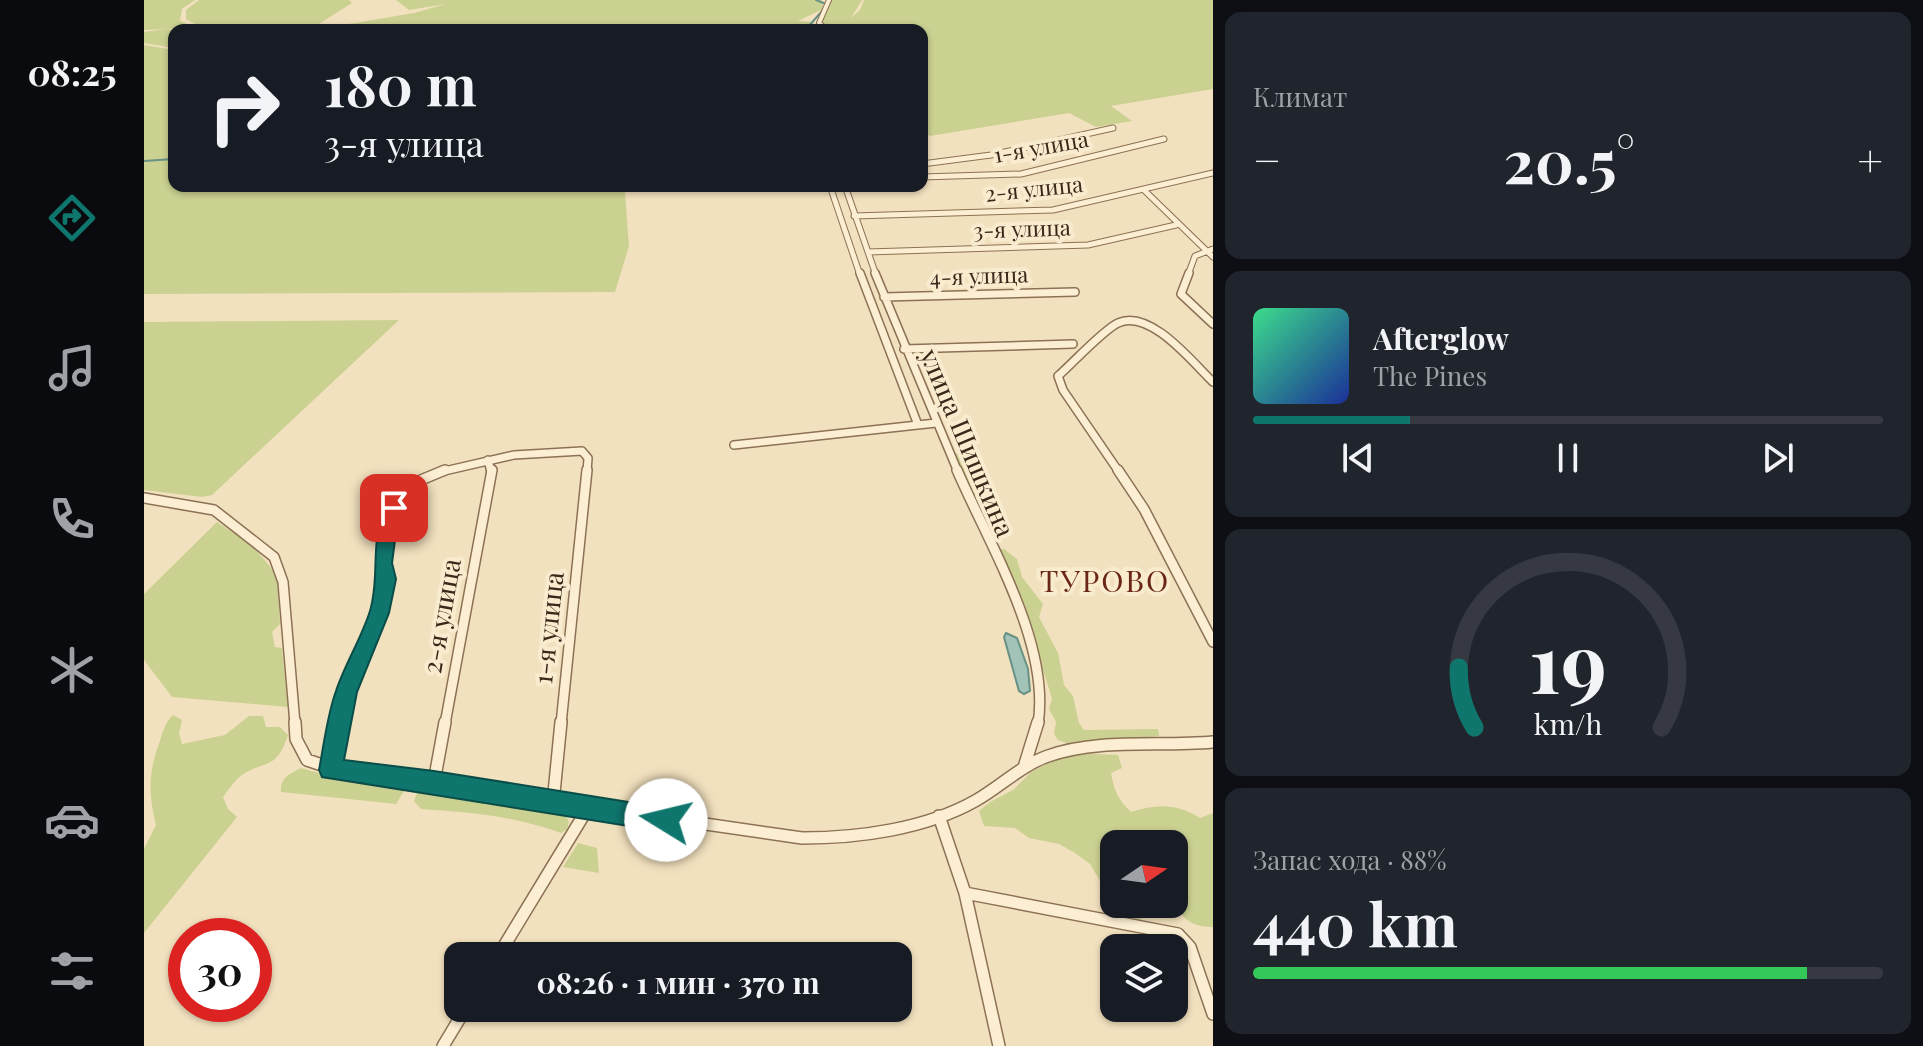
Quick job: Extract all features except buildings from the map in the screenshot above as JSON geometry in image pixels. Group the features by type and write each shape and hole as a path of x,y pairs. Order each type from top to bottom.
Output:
{"street":[{"path":"820,24 829,0"},
{"path":"928,163 991,155 1113,128"},
{"name":"1-я улица","path":"928,177 1021,174 1164,139"},
{"name":"2-я улица","path":"854,216 1042,211 1213,173"},
{"path":"1144,190 1176,225 1213,257"},
{"path":"832,192 864,286 918,425"},
{"name":"улица Шишкина","path":"847,192 904,349 1020,621 1039,680 1036,739 1025,764"},
{"name":"3-я улица","path":"868,252 1088,245 1176,225"},
{"path":"1213,249 1203,250 1195,256 1181,294 1213,324"},
{"name":"4-я улица","path":"884,297 1075,292"},
{"path":"1213,382 1158,329 1133,320 1118,323 1058,376 1063,390 1150,518 1213,642"},
{"path":"904,349 1073,344"},
{"path":"734,445 936,423"},
{"name":"1-я улица","path":"488,460 508,453 540,450 582,451 588,458 553,803"},
{"path":"330,770 346,692 379,613 386,579 382,563 388,525 401,491 426,478 488,460"},
{"name":"2-я улица","path":"434,782 492,468 488,460"},
{"path":"144,498 214,510 274,557 281,568 283,582 296,739 307,760 330,770 434,782 553,803 798,838 868,833 939,816 972,803 1025,764 1064,751 1100,746 1213,742"},
{"path":"507,942 588,808"},
{"path":"939,816 965,893 999,1046"},
{"path":"965,893 1178,934 1190,947 1213,1014"},
{"path":"443,1046 458,1022"}],"green space":[{"path":"144,0 195,0 182,9 180,21 188,24 168,24 168,29 144,30"},
{"path":"199,0 349,0 352,3 319,24 195,24 186,19 186,10"},
{"path":"396,0 822,0 823,9 798,21 815,24 349,24 446,4 409,10"},
{"path":"825,0 862,0 851,18 860,10 864,0 1213,0 1213,89 1111,106 1132,121 1096,127 1069,113 930,136 928,24 818,24 826,6"},
{"path":"168,29 168,47 144,43 144,32"},
{"path":"144,45 168,49 168,192 625,192 629,246 615,292 144,294"},
{"path":"399,320 212,495 202,497 144,490 144,322"},
{"path":"956,453 972,457 970,468 986,472 1008,520 991,520 976,501 955,460"},
{"path":"217,522 252,545 277,575 280,624 272,632 275,647 282,648 288,707 172,697 144,660 144,594"},
{"path":"998,549 1004,549 1017,559 1022,577 1043,604 1039,617 1058,653 1064,685 1073,696 1079,723 1084,730 1158,729 1159,736 1069,744 1058,740 1054,734 1056,722 1049,709 1052,699 1045,676"},
{"path":"173,715 182,720 179,733 182,744 225,735 249,716 263,716 266,727 280,727 288,735 276,758 242,775 223,797 228,809 237,817 144,933 144,849 156,825 151,796 152,768 163,731"},
{"path":"1064,755 1118,755 1122,768 1111,773 1112,779 1120,799 1131,812 1166,806 1200,818 1213,813 1213,927 1197,925 1185,918 1188,918 1188,830 1100,830 1100,882 1090,864 1059,844 1029,838 1015,828 984,826 979,811 1013,790 1031,772"},
{"path":"301,768 322,774 402,785 404,791 396,804 281,792 284,779"},
{"path":"427,788 478,798 486,805 516,806 566,816 569,822 567,829 561,833 508,819 421,809 414,801 417,793"},
{"path":"578,843 597,848 599,873 563,867"}],"water":[{"path":"1006,633 1017,638 1028,669 1030,691 1024,694 1019,691 1004,637"}],"waterway":[{"path":"816,0 826,4"},
{"path":"811,24 823,10"},
{"path":"144,161 168,159"}],"district":[{"name":"ТУРОВО","path":"1105,582"}],"route":[{"path":"394,508 382,563 386,579 379,613 346,692 330,770 434,782 666,820"}]}
